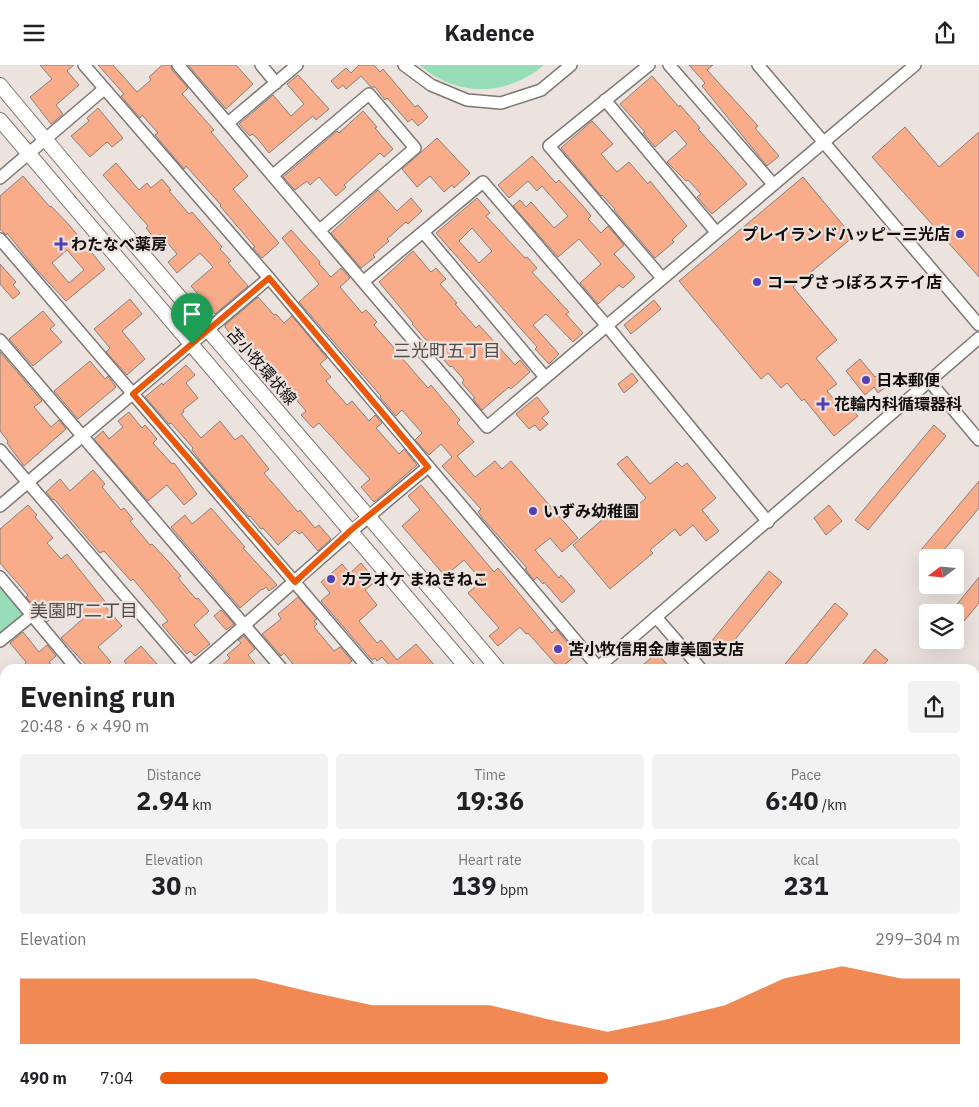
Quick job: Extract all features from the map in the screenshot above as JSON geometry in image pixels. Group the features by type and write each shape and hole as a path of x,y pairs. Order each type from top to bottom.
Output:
{"main road":[{"name":"苫小牧環状線","path":"0,85 494,664"},
{"path":"0,120 464,664"}],"street":[{"path":"84,65 269,278 428,467 598,664"},
{"path":"178,65 487,427 915,65"},
{"path":"261,65 276,83"},
{"path":"228,123 298,65"},
{"path":"404,65 431,85 467,99 501,103 541,90 571,65"},
{"path":"649,65 549,146 662,278"},
{"path":"670,65 773,184"},
{"path":"758,65 979,325"},
{"path":"0,178 104,89"},
{"path":"273,175 369,94 415,148 320,230"},
{"path":"605,100 716,232"},
{"path":"364,281 483,182 607,326 768,521"},
{"path":"423,232 545,377"},
{"path":"0,239 365,664"},
{"path":"0,506 269,278"},
{"path":"604,664 656,617 979,339"},
{"path":"0,340 278,664"},
{"path":"930,382 979,440"},
{"path":"0,450 184,664"},
{"path":"200,664 295,582 368,515 428,467"},
{"path":"0,577 73,664"},
{"path":"0,641 32,615"},
{"path":"656,617 697,664"}],"green space":[{"path":"419,65 544,65 532,74 506,86 479,89 465,88 452,84 435,77"},
{"path":"0,577 32,615 0,641"}],"building":[{"path":"40,65 74,65 67,71 79,85 56,105 63,114 51,124 30,97 52,79"},
{"path":"98,65 113,65 137,92 151,80 149,77 162,65 171,65 172,70 188,88 182,94 214,130 211,132 248,176 233,189 279,243 262,258 221,205 186,166 184,169 155,135 158,133 142,115 140,118 121,96 124,94"},
{"path":"188,65 236,65 253,84 226,109"},
{"path":"359,65 374,65 380,72 383,69 415,107 418,105 428,117 418,126 412,119 408,122 387,98 385,100 375,87 371,87 361,76 346,89 343,85 338,89 331,81 346,68 351,73"},
{"path":"689,65 713,65 707,70 758,126 755,128 779,156 767,166 702,86 705,83"},
{"path":"298,75 329,109 316,120 313,116 269,153 257,138 252,134 250,136 239,124 273,95 291,116 304,104 287,84"},
{"path":"652,76 679,107 680,105 700,128 698,129 747,184 712,214 697,197 701,194 667,162 687,144 675,130 655,147 643,133 645,132 620,104"},
{"path":"98,108 123,138 112,147 107,142 90,157 71,136 89,121 87,118"},
{"path":"363,111 393,149 384,157 380,153 344,185 346,187 336,196 319,177 310,185 307,181 295,190 283,177 337,131 339,133"},
{"path":"592,121 613,144 601,154 617,172 629,162 648,184 650,181 687,226 672,240 674,242 655,258 561,148"},
{"name":"プレイランドハッピー三光店","path":"905,127 939,167 979,132 979,277 872,157"},
{"path":"437,138 470,173 454,188 452,185 444,192 430,176 417,187 402,169"},
{"path":"532,156 556,183 559,180 583,206 591,216 588,219 601,233 608,226 624,245 614,254 635,277 623,288 619,285 598,304 580,283 601,264 579,239 558,257 513,206 520,200 526,207 531,202 554,228 568,216 542,186 537,191 528,181 509,198 498,185"},
{"path":"116,163 139,190 147,183 151,188 162,179 171,190 169,191 189,214 192,212 222,247 220,249 231,261 228,263 248,286 215,314 191,286 213,267 200,253 177,273 168,262 177,254 160,234 155,239 146,228 148,226 103,175"},
{"path":"23,176 50,207 70,226 105,269 66,301 35,268 7,233 6,235 0,229 0,196","holes":["67,250 84,270 69,283 52,263"]},
{"path":"803,177 853,237 793,287 837,340 816,358 837,384 827,391 844,411 849,406 858,416 834,436 804,399 802,401 787,383 781,388 768,373 761,379 679,281"},
{"path":"378,190 397,211 411,198 422,211 387,239 389,241 373,255 375,257 361,268 331,233"},
{"path":"477,198 490,213 486,216 525,258 527,257 537,268 532,272 569,312 566,314 583,333 573,342 546,314 533,325 559,354 549,364 535,349 537,347 436,233","holes":["472,228 492,251 479,263 459,241"]},
{"path":"291,230 331,277 341,268 350,278 340,287 362,313 366,310 377,322 374,325 395,349 397,347 404,356 402,358 428,388 431,385 460,420 457,423 474,442 457,456 475,477 495,461 502,469 511,461 578,538 562,552 550,538 535,550 559,578 561,575 575,591 562,603 544,582 543,584 537,577 534,580 525,569 527,568 483,519 478,512 481,509 442,466 452,457 441,444 429,455 415,440 422,433 402,410 396,416 381,396 299,302 319,284 282,238"},
{"path":"413,251 431,272 436,268 446,279 440,284 476,328 479,325 515,365 520,360 530,372 511,389 509,387 482,410 473,399 475,398 462,383 464,380 412,324 379,282"},
{"path":"0,264 16,282 13,285 20,293 13,299 0,284"},
{"path":"258,297 284,323 292,316 327,358 320,364 331,377 326,381 347,405 352,401 369,421 375,415 382,423 376,428 399,454 404,449 417,465 374,502 361,487 370,479 319,423 313,428 301,415 306,411 280,381 277,383 251,353 248,355 225,327"},
{"path":"130,299 142,314 122,331 145,359 127,375 106,352 110,348 94,329"},
{"path":"654,300 661,309 631,334 624,325"},
{"path":"43,311 55,325 50,329 62,342 33,366 9,339"},
{"path":"0,352 42,401 34,407 51,427 59,420 66,429 24,466 0,431"},
{"path":"860,359 875,377 879,374 888,385 878,393 874,387 865,395 846,371"},
{"path":"90,361 105,379 108,376 116,387 78,419 54,391"},
{"path":"186,365 195,375 186,383 198,398 183,410 184,412 181,414 201,438 220,421 235,440 242,435 269,469 264,473 298,512 300,510 315,528 319,525 331,539 318,551 302,532 299,534 295,530 278,545 263,528 261,529 249,517 206,468 192,450 193,448 145,397 162,383 163,385"},
{"path":"632,373 638,381 624,393 618,384"},
{"path":"537,397 549,412 542,418 548,424 540,431 535,425 529,429 516,414"},
{"path":"129,412 142,428 145,425 157,439 153,443 172,464 174,463 197,494 184,505 167,485 148,501 94,439 103,431 109,439 123,427 118,421"},
{"path":"934,425 946,436 868,530 855,520"},
{"path":"627,456 650,484 677,462 682,467 687,463 716,498 702,510 719,531 706,541 693,525 680,536 675,529 650,550 653,553 610,589 573,545 610,513 615,519 620,514 623,518 646,498 617,464"},
{"path":"93,470 105,484 102,487 121,510 124,508 133,519 130,521 150,545 152,544 167,560 181,576 178,578 209,611 194,625 210,644 195,656 190,651 187,654 162,625 168,621 133,579 131,581 104,551 100,553 46,492 60,479 70,491"},
{"path":"979,481 979,508 945,549 922,549"},
{"path":"421,485 494,572 498,568 552,633 556,629 577,654 566,664 556,664 528,633 526,634 520,627 498,646 489,636 499,628 468,593 482,581 464,560 445,576 402,526 420,510 408,496"},
{"path":"28,505 37,515 35,517 53,538 47,543 61,559 67,554 122,626 98,647 111,662 109,664 85,664 61,638 86,616 72,600 47,622 26,597 28,595 0,563 0,529"},
{"path":"829,505 842,521 826,535 814,518"},
{"path":"211,508 245,547 243,548 277,585 269,591 266,587 262,589 240,608 171,527 185,515 192,524"},
{"path":"361,563 376,581 365,590 377,605 359,621 377,643 381,640 397,660 416,644 434,664 388,664 382,657 377,661 375,658 372,660 321,601 330,593 321,582 342,564 350,573"},
{"path":"769,571 782,582 723,654 710,643"},
{"path":"979,577 979,603 964,621 964,604 957,604"},
{"path":"298,597 317,619 314,621 317,624 314,627 334,651 340,647 352,661 349,664 293,664 284,653 281,656 262,634 281,619 278,614"},
{"path":"835,603 848,614 806,664 785,664"},
{"path":"221,610 234,624 226,630 214,616"},
{"path":"23,632 39,652 47,645 56,656 49,662 51,664 25,664 26,662 10,643"},
{"path":"244,636 255,649 248,655 255,664 223,664 230,658 227,655 241,643 238,640"},
{"path":"141,646 157,664 126,664 124,661"},
{"path":"875,649 888,660 884,664 863,664"},
{"path":"657,653 667,664 644,664"}],"place":[{"name":"プレイランドハッピー三光店","path":"960,234"},
{"name":"わたなべ薬房","path":"61,244"},
{"name":"コープさっぽろステイ店","path":"757,282"},
{"name":"日本郵便","path":"866,380"},
{"name":"花輪内科循環器科","path":"823,404"},
{"name":"いずみ幼稚園","path":"533,511"},
{"name":"カラオケ まねきねこ","path":"331,579"},
{"name":"苫小牧信用金庫美園支店","path":"558,649"}],"district":[{"name":"三光町五丁目","path":"447,351"},
{"name":"美園町二丁目","path":"84,611"}],"route":[{"path":"269,278 428,467 368,515 295,582 133,394 192,344 269,278"}]}
